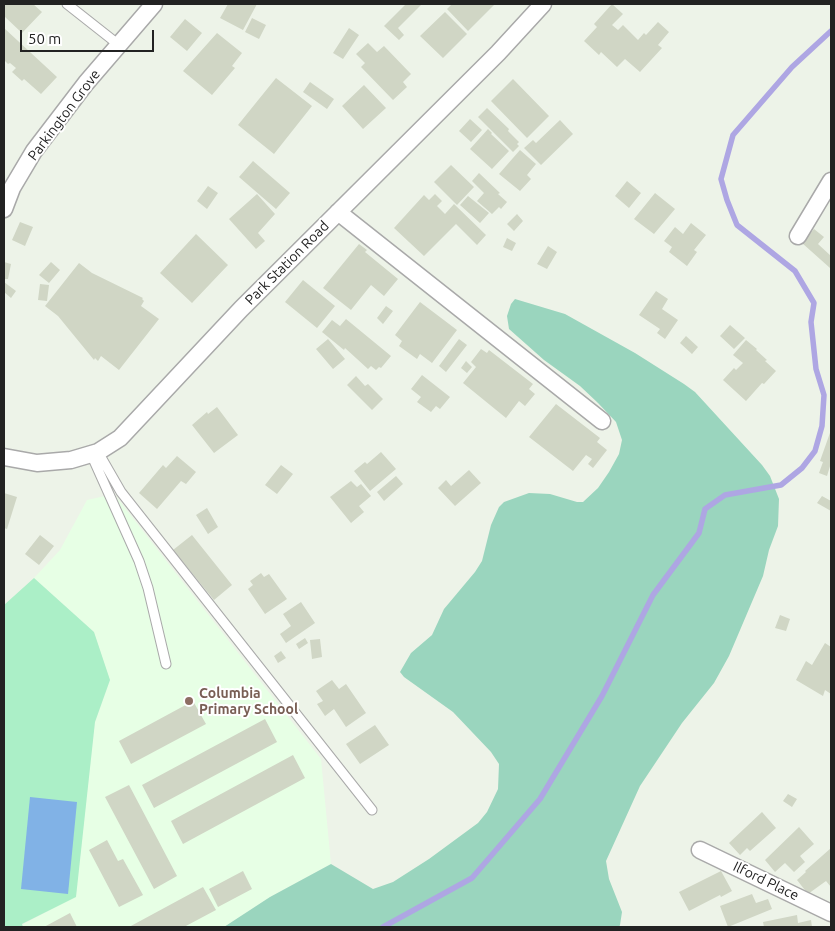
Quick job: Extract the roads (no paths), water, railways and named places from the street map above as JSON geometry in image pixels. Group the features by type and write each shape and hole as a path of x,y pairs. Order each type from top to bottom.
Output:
{"street":[{"name":"Parkington Grove","path":"4,209 12,188 34,151 86,83 154,4"},
{"name":"Park Station Road","path":"4,457 37,463 71,460 95,453 120,438 241,309 498,53 543,4"},
{"path":"798,236 831,181"},
{"path":"338,212 602,421"},
{"name":"Ilford Place","path":"700,850 831,913"}],"lane":[{"path":"67,4 119,46"},
{"path":"95,453 139,561 148,588 166,664"},
{"path":"95,453 121,492 372,810"}],"waterway":[{"path":"383,927 472,878 540,799 602,696 653,595 699,533 705,509 725,495 781,485 802,468 815,451 822,426 824,395 816,369 811,322 814,303 795,271 737,225 721,179 733,135 792,67 831,31"}],"place":[{"name":"Columbia Primary School","path":"189,701"}]}
